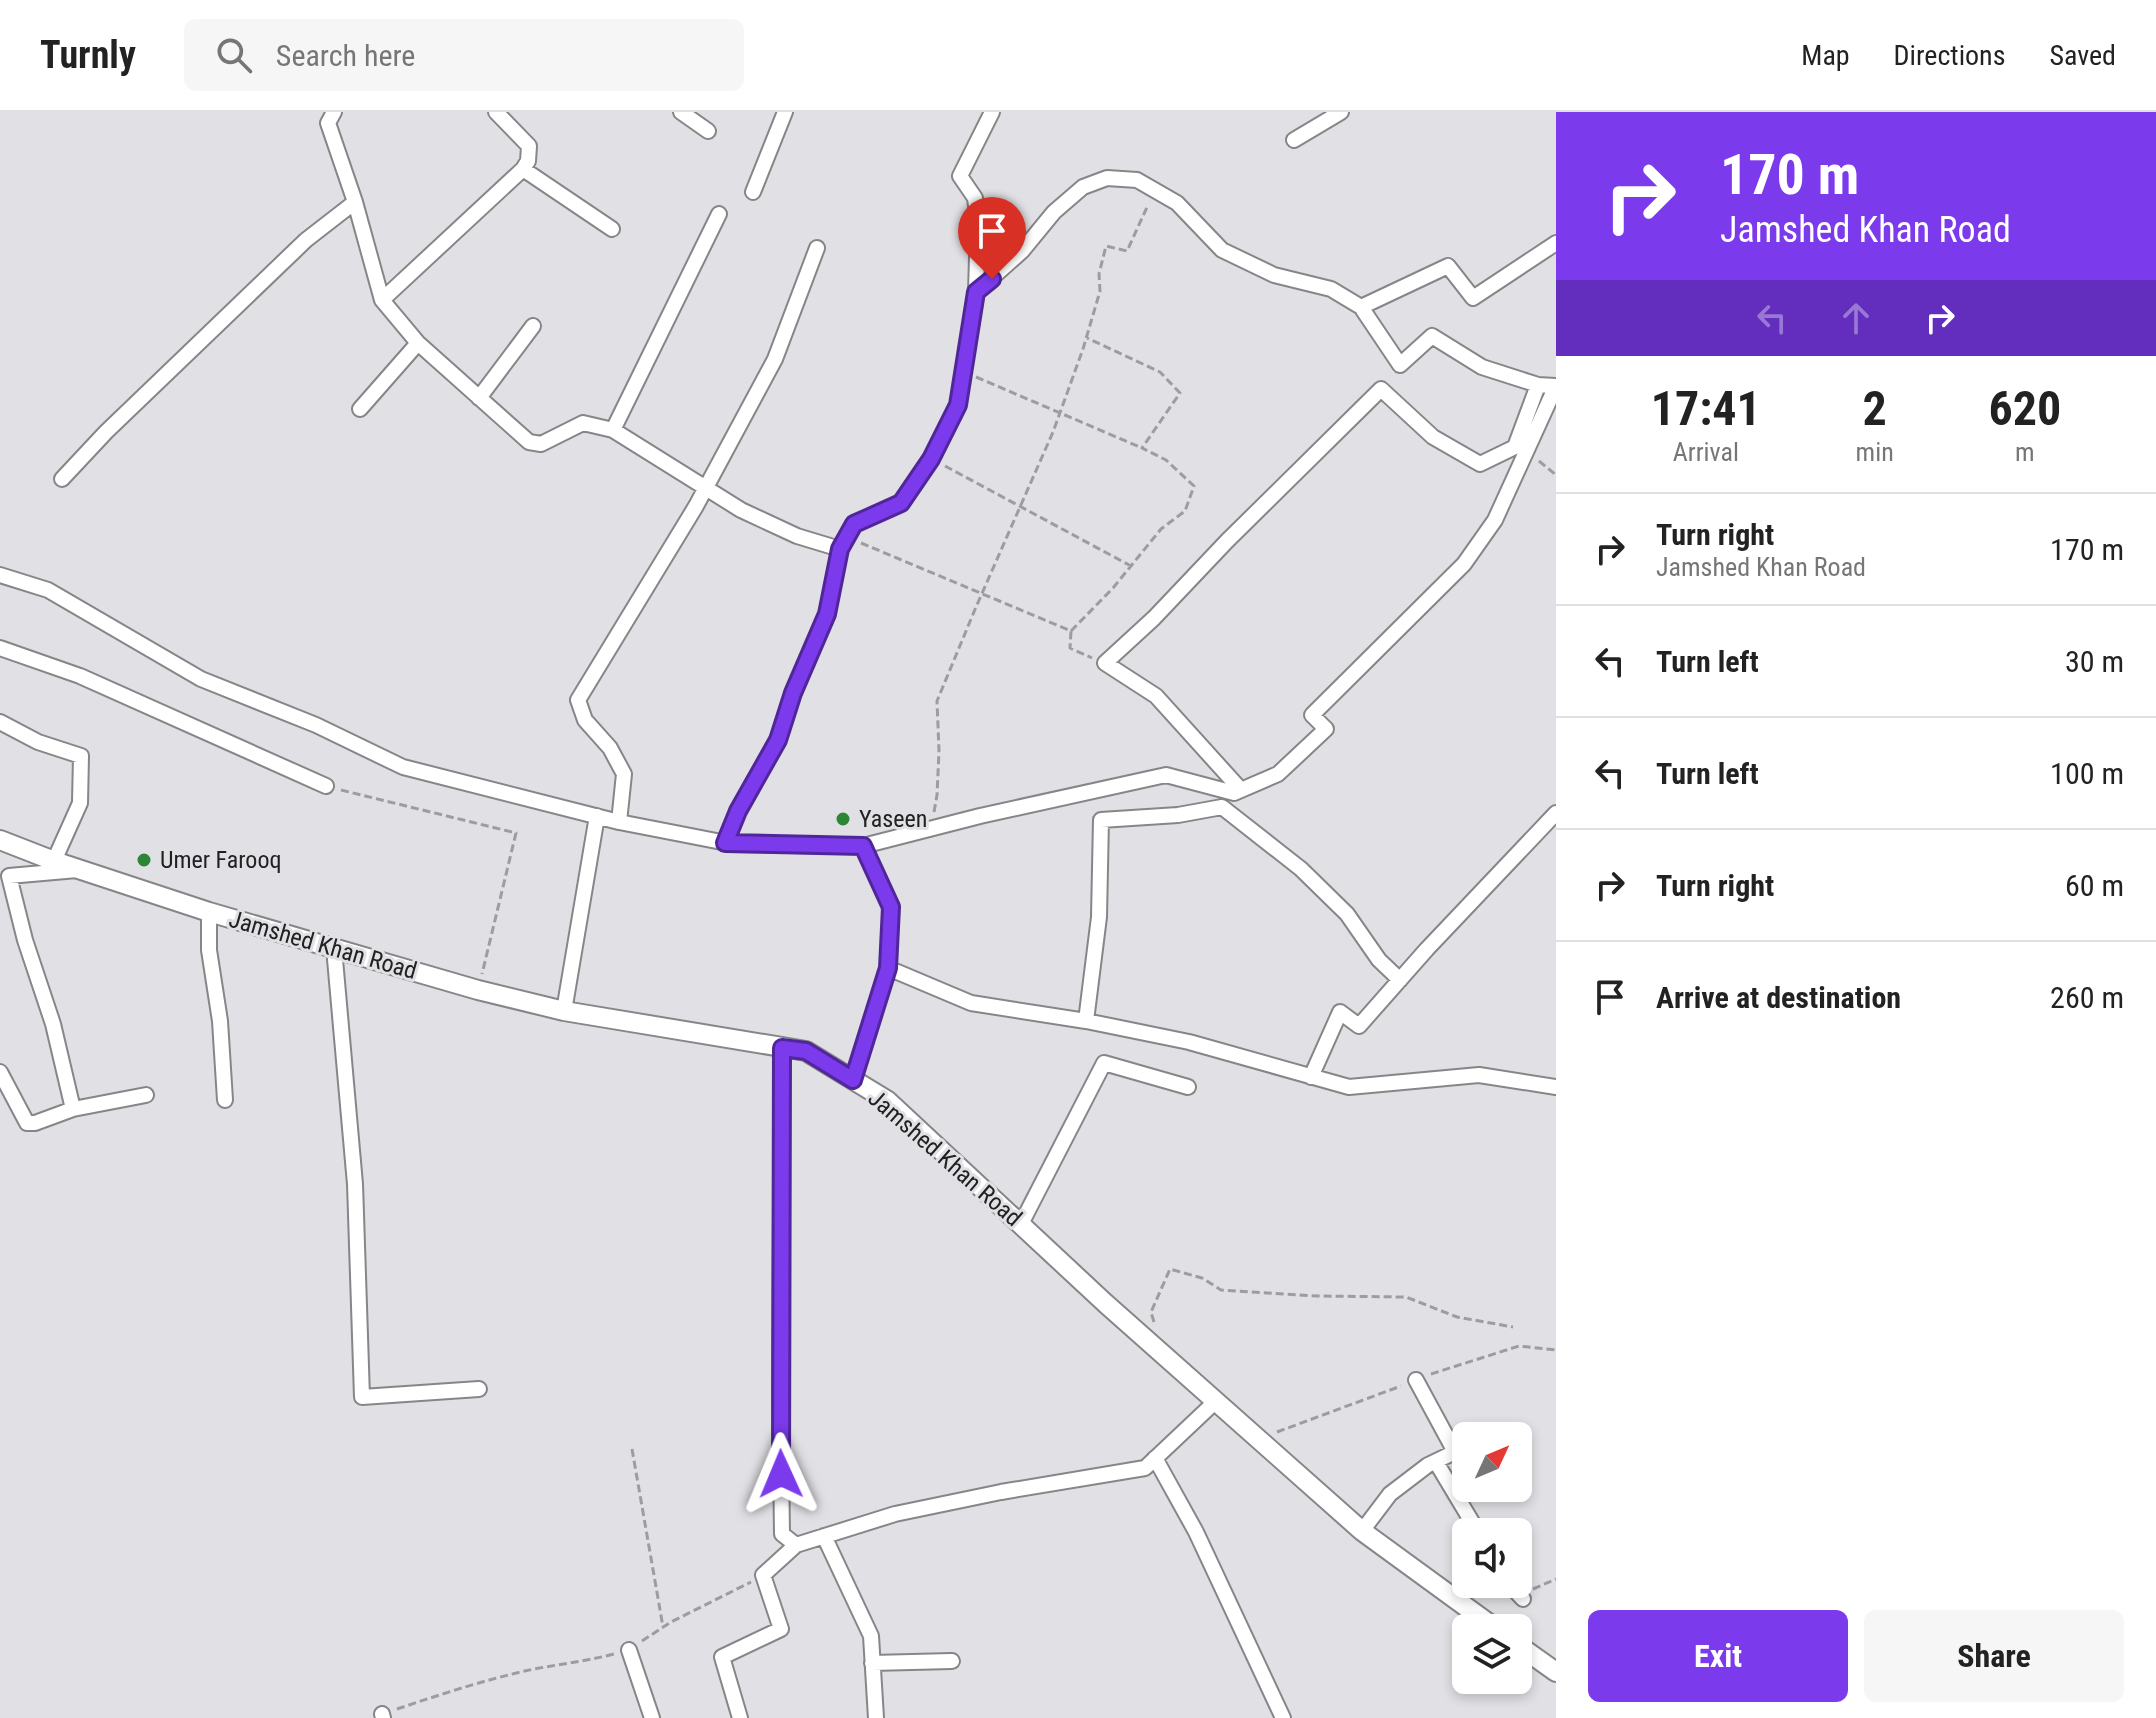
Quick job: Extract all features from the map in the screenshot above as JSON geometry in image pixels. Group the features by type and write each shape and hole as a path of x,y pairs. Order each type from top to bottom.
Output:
{"street":[{"path":"334,112 328,123 355,202 382,300 418,343 529,442 541,444 583,423 613,430 741,510 797,536 843,543"},
{"path":"382,300 528,161 529,146 496,112"},
{"path":"681,112 708,131"},
{"path":"753,192 785,112"},
{"path":"725,843 738,811 778,740 793,693 827,614 843,543 854,524 901,503 931,459 958,405 976,292 978,222 975,198 960,176 992,112"},
{"path":"1294,140 1341,112"},
{"path":"523,169 612,229"},
{"path":"0,575 48,590 201,679 316,725 403,767 619,822 725,843 863,846 1166,775 1234,793 1278,774 1326,729 1312,715 1464,564 1495,520 1556,386 1538,385 1482,367 1432,336 1400,365 1361,307 1331,289 1274,275 1222,250 1177,203 1137,180 1107,178 1083,187 1054,212 1022,251 976,292"},
{"path":"62,479 106,432 306,240 355,202"},
{"path":"613,430 719,214"},
{"path":"1361,307 1448,266 1473,298 1556,243"},
{"path":"619,822 624,774 610,748 585,720 578,700 662,564 775,359 817,248"},
{"path":"479,398 533,326"},
{"path":"360,409 418,343"},
{"path":"1241,790 1156,696 1105,663 1154,618 1381,389 1433,437 1480,464 1515,447 1538,385"},
{"path":"0,648 80,676 326,786"},
{"path":"0,722 38,742 81,756 80,803 54,861"},
{"path":"1086,1021 1099,917 1101,820 1178,815 1222,807 1301,869 1347,914 1379,960 1400,980"},
{"path":"564,1011 597,816"},
{"path":"1311,1077 1340,1012 1359,1026 1437,938 1553,822"},
{"name":"Jamshed Khan Road","path":"0,840 209,912 478,990 564,1011 806,1051 888,1101 1362,1531 1476,1614"},
{"path":"853,1080 888,968 891,907 863,846"},
{"path":"73,1109 53,1024 7,901 9,876 85,870"},
{"path":"209,912 209,950 220,1021 225,1100"},
{"path":"334,948 355,1184 362,1397 479,1389"},
{"path":"888,968 971,1003 1086,1021 1189,1042 1349,1087 1479,1075 1556,1087"},
{"path":"782,1048 782,1534 796,1545"},
{"path":"1021,1224 1104,1063 1188,1087"},
{"path":"0,1072 27,1123 73,1109 146,1095"},
{"path":"1362,1531 1390,1494 1455,1452 1416,1380"},
{"path":"740,1718 722,1657 781,1629 763,1575 796,1545 910,1511 1145,1468 1216,1401"},
{"path":"1155,1458 1196,1532 1283,1718"},
{"path":"1436,1462 1470,1518"},
{"path":"824,1536 871,1636 876,1718"},
{"path":"629,1650 652,1718"},
{"path":"1532,1655 1556,1672"},
{"path":"872,1663 952,1661"}],"path":[{"path":"931,829 937,795 937,701 1060,415 1100,291 1099,274 1106,246 1127,251 1155,190"},
{"path":"1087,338 1160,372 1180,393 1142,448"},
{"path":"963,374 980,378 1142,448 1166,460 1194,486 1185,511 1161,529 1071,631 1070,648 1105,663"},
{"path":"1527,450 1556,475"},
{"path":"931,459 1131,566"},
{"path":"843,543 982,593 1071,631"},
{"path":"326,786 516,833 478,990"},
{"path":"1155,1325 1151,1312 1170,1269 1202,1278 1221,1290 1406,1297 1457,1317 1513,1327"},
{"path":"632,1449 663,1627"},
{"path":"382,1716 474,1683 580,1663 629,1650 663,1627 763,1575"}],"place":[{"name":"Yaseen","path":"843,819"},
{"name":"Umer Farooq","path":"144,860"}],"route":[{"path":"781,1474 782,1048 806,1051 853,1080 888,968 891,907 863,846 725,843 738,811 778,740 793,693 827,614 840,549 854,524 901,503 931,459 958,405 976,292 992,279"}]}
